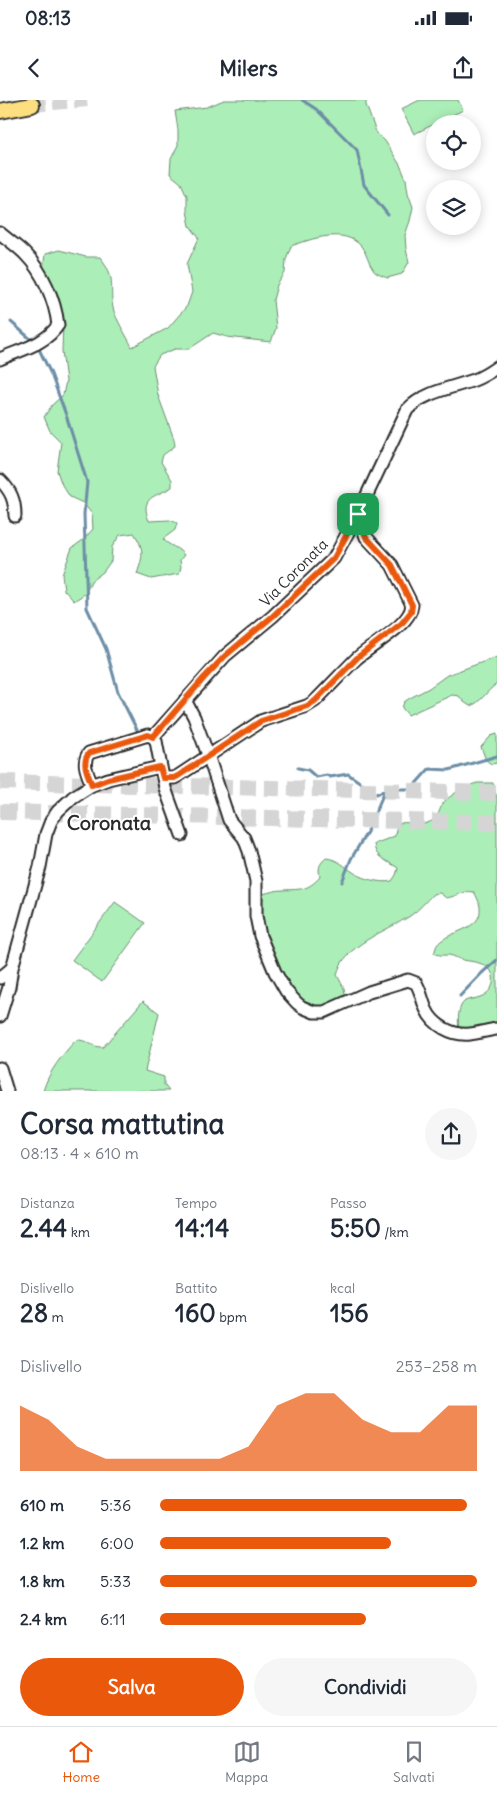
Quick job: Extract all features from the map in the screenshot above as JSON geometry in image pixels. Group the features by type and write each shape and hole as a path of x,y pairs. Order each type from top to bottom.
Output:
{"main road":[{"path":"0,111 32,105"}],"street":[{"path":"0,233 26,255 49,288 57,314 58,325 53,333 44,339 0,359"},
{"name":"Via Coronata","path":"153,737 225,656 273,616 334,558 358,514 407,410 412,404 421,398 476,380 497,367"},
{"path":"0,480 9,489 15,507 15,516"},
{"path":"0,1016 34,892 46,834 51,821 58,811 73,797 92,785 108,779 162,773 174,778 261,721 307,706 315,701 358,657 400,625 411,612 412,605 392,565 366,537 358,514"},
{"path":"185,700 194,717 229,820 244,838 251,859 256,881 256,916 260,936 280,982 297,1003 314,1012 324,1012 369,992 408,980 416,983 430,1017 442,1028 468,1035 497,1029"},
{"path":"92,785 84,763 85,757 89,753 148,735 153,737 156,741 162,773 182,836"},
{"path":"0,978 12,968"},
{"path":"0,1068 7,1091"}],"green space":[{"path":"224,100 366,100 376,132 385,141 400,165 406,179 413,207 405,235 409,262 402,274 387,278 374,271 361,246 354,240 346,237 327,236 291,246 286,259 285,273 277,285 273,300 276,328 271,342 227,337 213,333 189,349 175,349 160,355 153,366 158,395 175,446 163,455 161,462 172,480 172,487 151,498 146,507 146,513 149,521 170,520 177,523 175,530 163,539 184,555 180,560 179,574 151,579 137,574 142,558 140,544 134,533 120,535 112,547 111,561 103,572 91,581 86,593 74,601 64,590 62,575 72,548 93,529 92,514 83,503 70,497 62,485 57,471 61,442 50,431 44,417 52,405 63,395 66,381 62,351 63,323 59,297 43,269 45,254 59,250 86,257 100,257 111,276 114,313 132,347 168,328 187,306 192,292 187,264 199,238 190,226 187,196 181,183 170,174 171,159 178,145 175,111 207,107"},
{"path":"420,100 458,100 463,110 453,115 426,115 426,128 414,134 401,109"},
{"path":"497,657 497,684 474,704 470,706 459,696 452,695 408,715 402,708 404,702 447,675"},
{"path":"497,734 497,763 491,764 486,760 481,747 491,736"},
{"path":"477,783 493,783 497,798 497,1023 459,1031 458,1023 462,1004 465,1001 487,993 492,987 493,975 482,964 434,953 442,940 471,926 476,921 480,907 474,892 446,898 440,893 433,894 410,916 357,947 341,964 337,975 344,988 345,995 340,1001 324,1009 298,1001 275,960 265,937 261,917 263,894 278,890 295,890 311,885 320,877 320,866 326,858 342,864 365,878 382,882 392,881 398,868 379,856 374,844 395,836 396,829 401,823 424,824 432,821 437,816 443,803 453,794"},
{"path":"115,902 145,923 102,982 72,960"},
{"path":"143,1001 159,1013 145,1071 164,1077 164,1085 169,1091 43,1091 56,1064 76,1040 103,1047"}],"waterway":[{"path":"302,100 316,109 357,150 364,185 388,215"},
{"path":"11,322 34,342"},
{"path":"38,347 51,374 66,415 87,482 84,514 87,608 106,649 118,692 139,734"},
{"path":"298,768 308,770 316,777 348,774 377,794 386,789 411,789 429,769 449,770 497,756"},
{"path":"342,882 351,859 367,832 385,790"},
{"path":"460,996 497,960"}],"tunnel":[{"path":"32,105 87,100"},
{"path":"0,782 497,793"},
{"path":"0,812 497,823"}],"district":[{"name":"Coronata","path":"109,823"}],"route":[{"path":"358,514 366,537 392,565 412,605 411,612 402,623 358,657 315,701 307,706 261,721 178,776 163,778 160,767 108,779 92,785 84,763 85,757 96,750 148,735 153,737 225,656 273,616 334,558 358,514"}]}
